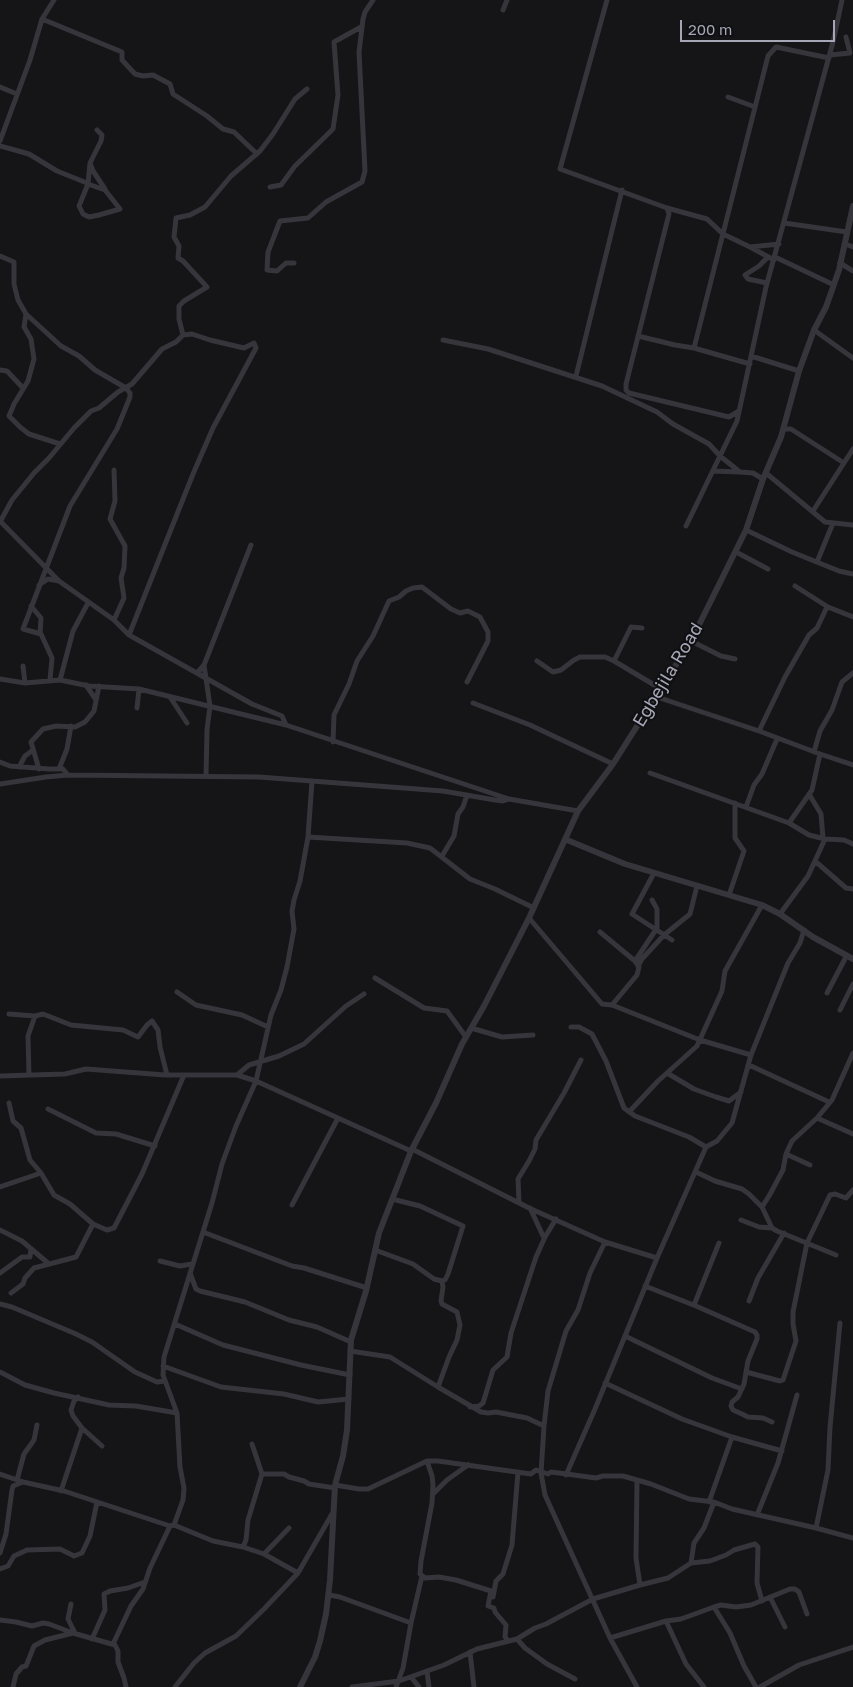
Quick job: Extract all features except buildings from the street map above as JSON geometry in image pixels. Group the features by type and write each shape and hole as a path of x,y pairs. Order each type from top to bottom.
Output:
{"street":[{"path":"0,141 2,129 30,60 42,19 54,0"},
{"path":"294,262 286,263 278,271 266,270 268,252 280,220 308,218 326,202 362,182 365,172 359,52 361,27 365,12 373,0"},
{"path":"503,10 507,0"},
{"path":"607,0 560,169 622,190 667,208 707,219 723,234 834,285"},
{"path":"686,526 737,421 768,284 772,258 784,223 829,57 842,0"},
{"path":"42,19 122,52 122,60 135,74 143,76 154,74 170,84 173,94 208,116 223,129 234,132 257,154"},
{"path":"270,187 281,185 295,166 333,129 338,95 334,42 361,27"},
{"path":"694,348 768,56 776,47 829,57 850,54 846,37"},
{"path":"0,87 17,94"},
{"path":"183,335 179,306 207,287 178,258 179,246 174,237 176,218 190,215 205,207 231,176 257,154 273,134 295,99 307,89"},
{"path":"728,97 755,108"},
{"path":"90,163 105,190 120,209 89,216 83,214 79,206 88,184 90,163 101,140 102,135 97,130"},
{"path":"0,146 29,154 57,171 105,190"},
{"path":"576,376 622,190"},
{"path":"667,208 669,214 626,390 629,393 729,417 739,411"},
{"name":"Egbejila Road","path":"300,1687 320,1641 326,1614 335,1486 345,1446 351,1342 367,1288 379,1233 412,1150 466,1037 530,918 553,864 567,840 578,812 613,764 662,690 691,642 736,552 783,429 799,372 814,330 826,307 834,285 853,208"},
{"path":"784,223 847,232"},
{"path":"750,247 778,244"},
{"path":"845,244 853,247"},
{"path":"0,256 14,262 14,284 18,300 26,314 61,346 79,356 95,370 126,388 130,393 121,420 75,496 31,606 23,629 40,634"},
{"path":"768,284 756,282 745,276 772,258"},
{"path":"840,264 853,271"},
{"path":"26,314 24,327 31,340 34,355 31,374 9,416 29,434 60,444"},
{"path":"814,330 853,358"},
{"path":"129,635 196,466 213,428 256,348 254,343 244,348 192,334 183,335 176,342 162,348 132,384 118,392 99,408 91,411 60,444 22,487 0,522 59,581 114,620 129,635 252,704 282,716 286,726"},
{"path":"638,336 694,348 750,364"},
{"path":"443,340 488,349 602,386 657,412 672,424 708,444 740,472"},
{"path":"751,356 799,372"},
{"path":"0,370 11,375 23,388"},
{"path":"783,429 791,430 844,463"},
{"path":"813,511 853,449"},
{"path":"114,470 115,501 110,519 125,546 124,568 121,578 124,598 114,620"},
{"path":"713,471 753,473 765,476 825,522 853,525"},
{"path":"817,562 833,523"},
{"path":"746,530 792,552 853,574"},
{"path":"197,673 204,665 251,546"},
{"path":"736,552 768,569"},
{"path":"39,585 48,579 59,581"},
{"path":"795,586 827,606 853,617"},
{"path":"333,742 334,715 349,684 357,661 374,636 389,601 399,597 406,591 422,587 451,609 460,613 468,611 480,617 488,632 488,641 467,682"},
{"path":"60,680 73,632 88,602"},
{"path":"31,606 41,618 40,634 52,658 50,680"},
{"path":"759,731 785,677 809,635 817,628 827,606"},
{"path":"614,660 631,627 642,628"},
{"path":"691,642 721,656 735,659"},
{"path":"537,661 553,672 561,670 580,657 605,657 614,660 662,690"},
{"path":"204,665 210,706 207,730 206,776"},
{"path":"23,666 26,684"},
{"path":"814,752 820,731 832,710 842,682 853,673"},
{"path":"0,679 3,678 26,684 60,680 86,685 139,689 286,726 509,799 578,812"},
{"path":"86,685 96,700"},
{"path":"38,768 31,742 43,729 56,726 75,727 86,722 94,711 99,686"},
{"path":"137,708 139,689"},
{"path":"170,697 187,723"},
{"path":"657,697 853,765"},
{"path":"473,703 530,725 613,764"},
{"path":"59,769 67,749 71,726"},
{"path":"746,807 754,785 762,774 777,739"},
{"path":"19,767 25,756 33,750"},
{"path":"789,822 812,790 820,754"},
{"path":"0,762 19,767 63,769 68,775"},
{"path":"650,773 789,822 809,835 824,839 844,840 853,844"},
{"path":"0,784 46,776 68,775 206,776 435,790 502,801 509,799"},
{"path":"113,1644 131,1606 143,1589 150,1568 183,1500 184,1488 180,1467 177,1413 165,1381 163,1366 165,1351 212,1203 222,1164 256,1081 268,1027 281,990 294,929 292,911 308,837 312,781"},
{"path":"780,914 808,876 824,839 821,814 809,794"},
{"path":"442,856 454,836 458,814 463,807 467,795"},
{"path":"729,895 744,852 735,838 735,803"},
{"path":"308,837 419,844 430,848 442,856 470,879 534,908"},
{"path":"567,840 611,859 762,905 780,914 850,957 827,993"},
{"path":"815,861 846,888 853,889"},
{"path":"654,873 632,914 672,940"},
{"path":"637,963 664,935 690,914 697,886"},
{"path":"637,963 657,928 657,909 652,900"},
{"path":"629,1112 700,1040 722,991 725,971 762,905"},
{"path":"530,918 602,1004 612,1005 700,1040 751,1055"},
{"path":"565,1474 706,1147 717,1141 729,1128 751,1055 788,963 800,943 804,930"},
{"path":"600,932 637,963 639,970 612,1005"},
{"path":"375,978 424,1008 447,1011 466,1037"},
{"path":"840,1010 853,984"},
{"path":"177,992 196,1005 242,1015 268,1027"},
{"path":"237,1075 249,1065 279,1056 304,1044 346,1006 364,994"},
{"path":"9,1014 35,1016 43,1014 71,1025 123,1030 138,1037 152,1021 158,1030 167,1075"},
{"path":"29,1075 28,1036 35,1016"},
{"path":"571,1027 579,1027 592,1034 606,1061 624,1108 635,1116 689,1137 706,1147"},
{"path":"471,1028 502,1037 533,1035"},
{"path":"762,1207 784,1168 783,1163 792,1141 817,1118 829,1102 853,1053"},
{"path":"519,1202 518,1178 535,1149 536,1140 582,1060"},
{"path":"749,1065 829,1102"},
{"path":"0,1076 65,1074 93,1069 167,1075 237,1075 256,1081 412,1150 529,1208 605,1242 657,1258"},
{"path":"667,1073 694,1089 729,1101 741,1092"},
{"path":"9,1103 13,1121 21,1128 30,1160 41,1173 54,1195 70,1204 94,1224 107,1230 114,1228 129,1202 155,1146 184,1074"},
{"path":"48,1109 96,1133 116,1134 155,1146"},
{"path":"292,1205 338,1118"},
{"path":"817,1118 853,1134"},
{"path":"786,1154 810,1165"},
{"path":"696,1172 715,1181 742,1189 749,1194 762,1207 772,1228"},
{"path":"0,1187 41,1173"},
{"path":"746,1372 780,1381 783,1380 796,1341 793,1312 807,1243 830,1195 835,1194 846,1198 853,1190"},
{"path":"392,1199 420,1206 463,1226 448,1274 445,1280 442,1281"},
{"path":"529,1208 544,1238"},
{"path":"470,1407 479,1406 484,1403 493,1370 507,1357 511,1333 530,1275 544,1238 556,1220"},
{"path":"741,1220 760,1227 772,1228 836,1255"},
{"path":"11,1293 23,1284 25,1278 34,1268 76,1257 94,1224"},
{"path":"0,1230 22,1241 49,1264"},
{"path":"203,1232 292,1266 367,1288"},
{"path":"749,1301 758,1278 784,1233"},
{"path":"605,1242 590,1273 578,1310 566,1331 548,1392 541,1473 545,1495 610,1638 638,1687"},
{"path":"694,1305 719,1243"},
{"path":"30,1249 30,1257 34,1268"},
{"path":"375,1250 413,1264 434,1279 442,1281"},
{"path":"0,1273 22,1257 30,1257"},
{"path":"160,1261 180,1266 192,1264"},
{"path":"180,1266 189,1274 195,1288"},
{"path":"438,1387 448,1357 457,1340 460,1325 457,1312 442,1304 442,1281"},
{"path":"645,1286 755,1332 757,1339 748,1361 742,1389 731,1406 733,1410 748,1417 763,1418 772,1422"},
{"path":"186,1288 195,1288 203,1292 245,1302 289,1320 317,1327 351,1342"},
{"path":"0,1304 21,1310 76,1334 92,1342 135,1372 156,1382 165,1381"},
{"path":"816,1528 828,1470 840,1323"},
{"path":"174,1324 223,1345 301,1365 350,1375"},
{"path":"625,1336 712,1378 742,1389"},
{"path":"350,1351 390,1357 470,1407 488,1414 496,1412 527,1418 544,1426"},
{"path":"163,1366 221,1386 284,1394 318,1402 349,1399"},
{"path":"0,1372 25,1385 54,1393 109,1405 136,1406 177,1413"},
{"path":"605,1383 682,1419 732,1437 782,1451"},
{"path":"757,1515 782,1451 797,1395"},
{"path":"78,1397 74,1401 71,1410 73,1416 82,1428 102,1446"},
{"path":"0,1553 6,1534 13,1486 20,1481 24,1454 34,1440 37,1425"},
{"path":"62,1490 82,1428"},
{"path":"691,1563 694,1543 704,1528 732,1437"},
{"path":"243,1547 246,1540 248,1520 262,1474 252,1444"},
{"path":"262,1474 284,1474 309,1484 359,1489 368,1489 427,1462 438,1461 531,1474 536,1470 541,1473 596,1478 623,1476 689,1499 711,1502 732,1509 853,1538"},
{"path":"396,1687 400,1681 422,1576 419,1571 433,1495 433,1480 427,1462"},
{"path":"433,1495 447,1480 469,1464"},
{"path":"492,1606 496,1581 503,1574 512,1545 518,1472"},
{"path":"0,1474 20,1481 62,1490 213,1541 243,1547 264,1554 298,1573"},
{"path":"637,1480 636,1558 640,1585"},
{"path":"0,1569 8,1566 14,1556 27,1550 60,1549 74,1556 82,1554 90,1536 97,1502"},
{"path":"175,1687 194,1663 205,1653 236,1636 298,1573 333,1513"},
{"path":"264,1554 289,1528"},
{"path":"352,1687 400,1681 470,1652 517,1639 593,1599 668,1578 691,1563 710,1561 734,1550 756,1544 758,1547 757,1583 762,1601"},
{"path":"422,1576 456,1580 490,1591 488,1606 492,1606 506,1625 505,1637 508,1640"},
{"path":"92,1639 105,1610 104,1594 145,1582"},
{"path":"610,1638 666,1621 681,1619 721,1605 730,1607 742,1606 762,1601 790,1589 795,1589 799,1592 806,1614"},
{"path":"328,1595 340,1597 411,1623"},
{"path":"770,1598 785,1627"},
{"path":"71,1604 68,1619 74,1633"},
{"path":"714,1607 730,1633 744,1666 758,1687 799,1665 853,1647"},
{"path":"0,1620 32,1626 43,1623 49,1624 113,1644 117,1648 118,1662 126,1687"},
{"path":"666,1621 686,1664 704,1687"},
{"path":"13,1687 16,1674 22,1667 26,1666 34,1646 45,1640 74,1633"},
{"path":"517,1639 525,1648 546,1664 575,1679"},
{"path":"470,1652 474,1687"},
{"path":"427,1671 429,1687"},
{"path":"411,1677 419,1687"}]}
